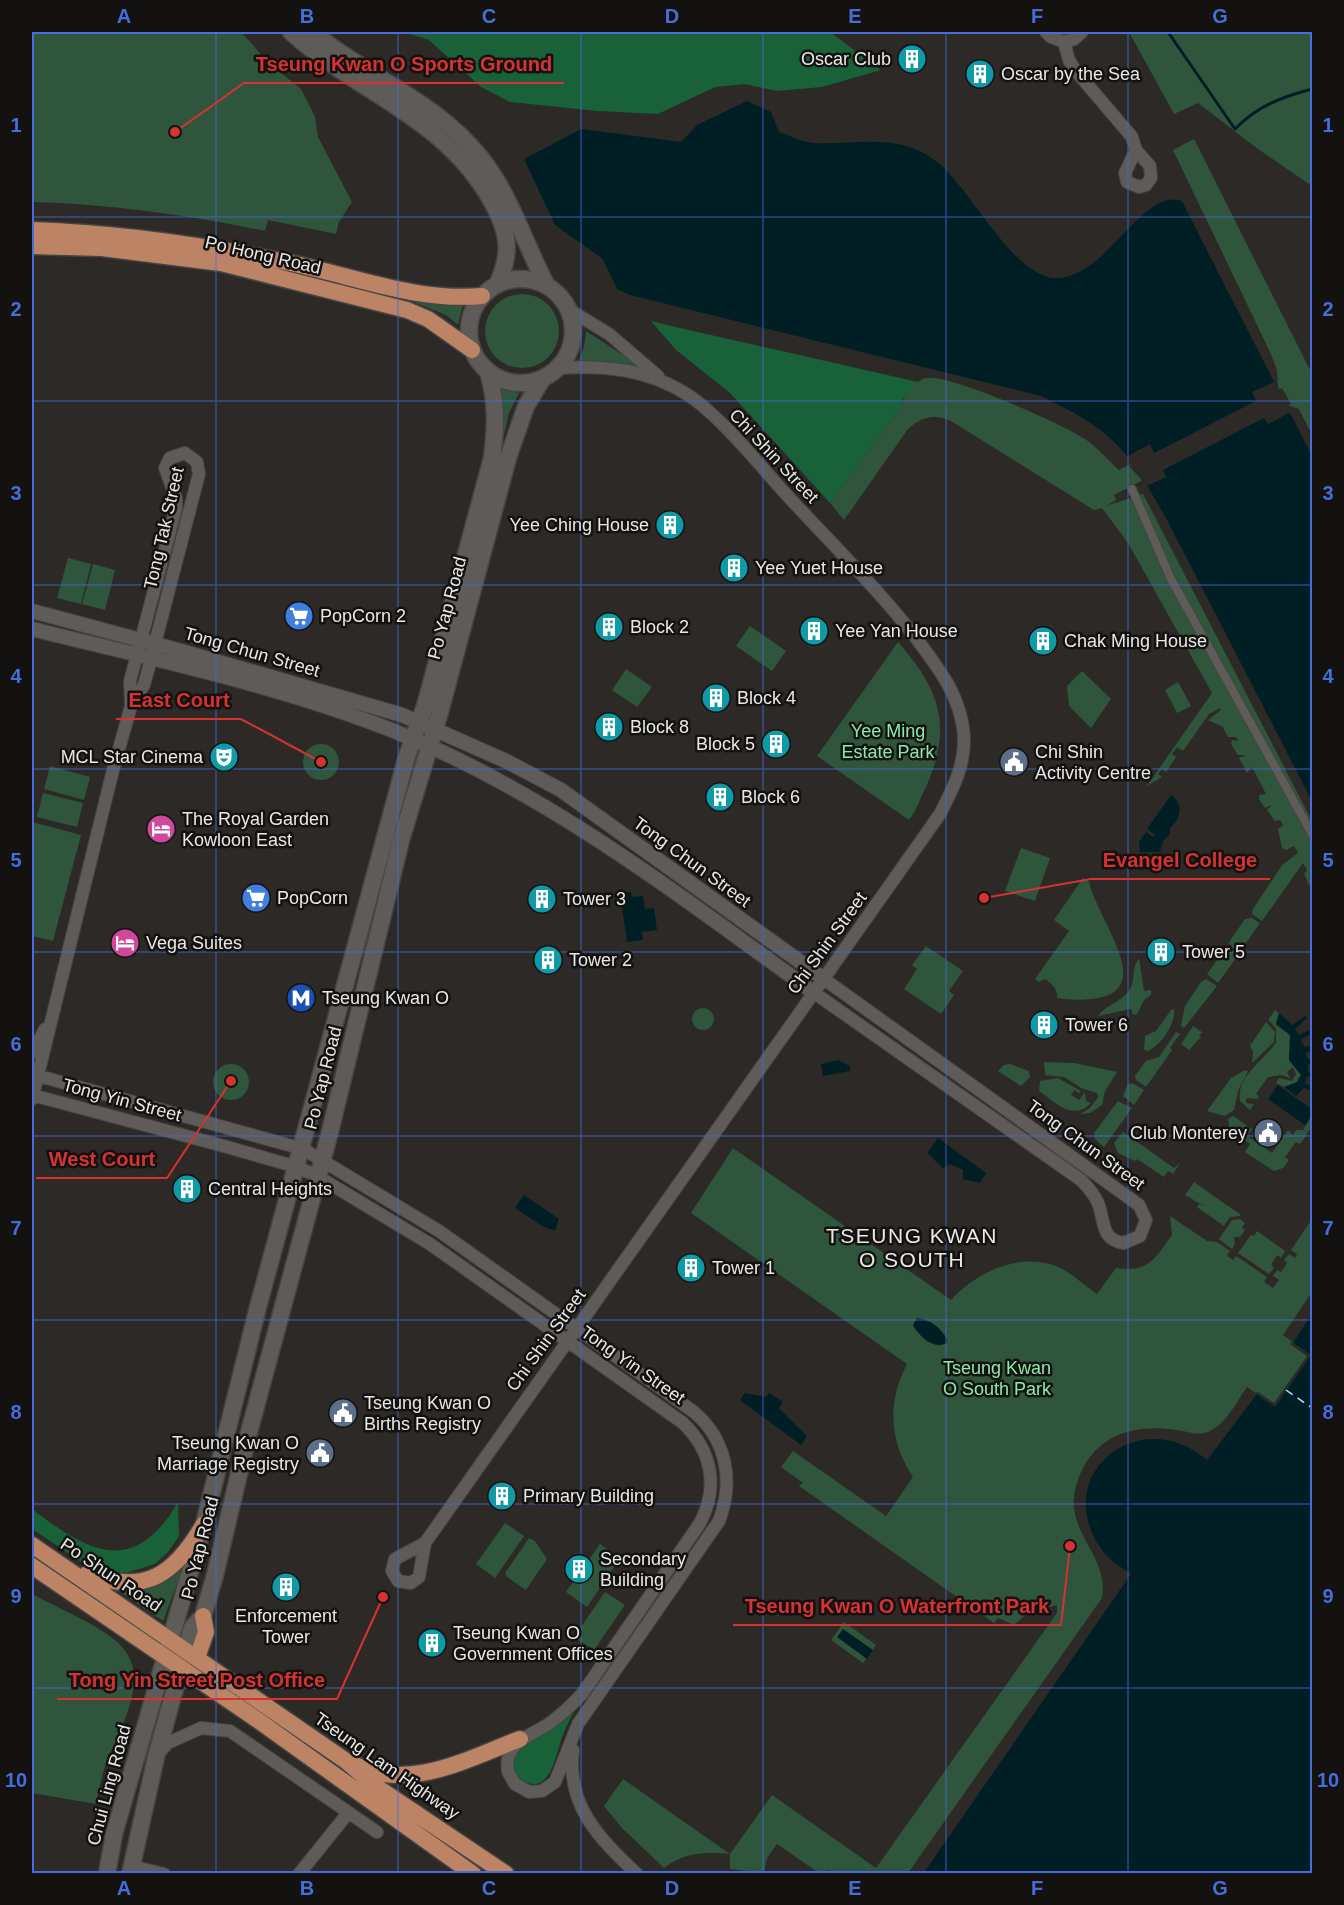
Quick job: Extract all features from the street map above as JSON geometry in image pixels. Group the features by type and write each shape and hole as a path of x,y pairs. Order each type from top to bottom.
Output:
{"main road":[{"path":"291,32 334,66 427,126 450,146 470,169 497,211 507,239 507,259 497,285"},
{"path":"313,32 341,53 431,110 466,141 500,186 547,286 563,300 568,309"},
{"name":"Po Hong Road","path":"32,230 104,233 184,243 334,272 437,298 482,296"},
{"name":"Po Hong Road","path":"32,246 142,251 261,271 407,310 428,319 472,350"},
{"path":"472,350 470,321 482,296 497,285 522,279 547,286"},
{"name":"Po Yap Road","path":"488,372 516,383 543,378 558,368 567,355 573,339 573,324 568,309"},
{"name":"Po Yap Road","path":"191,1654 192,1628 202,1616 320,1168 401,840 430,748 427,725 492,458 496,425 496,397 488,372 472,350"},
{"name":"Po Yap Road","path":"169,1638 204,1524 258,1307 303,1149 412,740 427,725 508,458 526,406 543,378"},
{"path":"34,1546 102,1579 134,1583 161,1575 172,1567 186,1552 204,1524"},
{"name":"Po Shun Road","path":"34,1546 191,1654"},
{"name":"Po Shun Road","path":"32,1566 181,1667"},
{"name":"Chui Ling Road","path":"107,1874 114,1834 169,1638"},
{"path":"131,1870 156,1757 181,1667 191,1654"},
{"name":"Tseung Lam Highway","path":"191,1654 346,1761 375,1785 506,1874"},
{"path":"181,1667 473,1874"},
{"path":"346,1761 361,1768 399,1776 420,1774 520,1739"}],"street":[{"path":"1046,32 1051,37 1064,42 1074,39 1082,32"},
{"path":"1064,42 1069,60 1075,70 1132,136 1136,150"},
{"name":"Chi Shin Street","path":"568,309 609,334 667,383"},
{"name":"Chi Shin Street","path":"425,1543 566,1340 940,814 956,783 963,756 963,728 948,684 906,627 733,436 691,396 647,375 595,365 558,368"},
{"name":"Tong Tak Street","path":"32,1096 35,1075 131,706 130,681 137,656 149,642 199,474 198,462 185,453 170,458 165,468 176,498 176,508 149,642 151,659 144,685 131,706"},
{"path":"1132,489 1171,579 1312,834"},
{"name":"Tong Chun Street","path":"32,611 317,689 427,725 506,760 561,790 1139,1205 1146,1220 1140,1236 1124,1243 1108,1237 1097,1203 1081,1180 603,842 537,803 430,748 362,720 271,691 32,629"},
{"path":"537,803 548,802 561,790"},
{"name":"Tong Tak Street","path":"32,1053 49,1023"},
{"name":"Tong Yin Street","path":"32,1096 297,1167 320,1168 439,1231 702,1419 720,1446 727,1478 726,1500 714,1531 578,1724 558,1778 542,1791 525,1790 511,1779 508,1760 513,1748 520,1739 560,1716 589,1685 700,1523 708,1506 711,1488 705,1453 690,1430 320,1168 303,1149 35,1075"},
{"name":"Tong Yin Street","path":"578,1724 572,1769 580,1808 596,1834 637,1874"},
{"path":"156,1757 168,1743 189,1731 201,1728 230,1731 377,1833"},
{"path":"299,1874 348,1813"},
{"path":"131,1870 164,1874"}],"green space":[{"path":"32,32 241,32 269,63 301,89 315,117 318,137 352,202 339,222 336,234 268,220 265,231 149,211 32,202"},
{"path":"403,32 830,32 881,70 822,87 777,91 745,84 715,87 658,114 597,111 510,102 481,87 429,40"},
{"path":"1129,32 1312,32 1312,186 1258,149 1198,103 1174,114"},
{"path":"1194,139 1312,374 1312,435 1299,409 1288,405 1114,495 1116,500 1106,506 1143,494 1312,821 1312,891 1304,874 1307,870 1303,863 1262,921 1252,914 1253,909 1282,865 1298,853 1294,846 1286,850 1282,848 1278,829 1283,825 1280,820 1275,821 1267,810 1272,805 1265,808 1259,799 1259,795 1266,794 1252,767 1247,773 1239,758 1246,755 1238,755 1231,744 1232,740 1238,741 1236,737 1228,737 1223,727 1208,720 1221,710 1220,708 1209,714 1183,751 1177,747 1172,754 1176,757 1166,772 1162,769 1158,774 1162,777 1147,786 1212,693 1128,543 1102,508 1094,510 956,424 937,417 925,418 908,429 844,520 830,503 900,408 910,390 922,379 939,379 958,384 1006,401 1054,423 1085,439 1119,470 1278,387 1277,370 1270,352 1173,150"},
{"path":"522,294 543,300 553,310 559,331 553,352 543,362 522,368 501,362 491,352 485,331 491,310 501,300"},
{"path":"416,300 463,304 458,325 446,315 416,303"},
{"path":"651,321 918,382 903,399 900,408 830,503 730,393 676,350"},
{"path":"586,331 640,366 639,369 613,362 579,360 584,347"},
{"path":"500,389 519,393 509,413 502,443"},
{"path":"68,558 91,564 81,604 57,598"},
{"path":"93,564 115,570 105,610 82,604"},
{"path":"750,626 786,651 772,671 736,646"},
{"name":"Yee Ming Estate Park","path":"898,642 924,676 938,710 940,727 939,745 934,765 926,787 909,820 817,756"},
{"path":"626,669 652,687 637,707 612,690"},
{"path":"1082,671 1111,699 1091,728 1069,706 1067,686"},
{"path":"1178,682 1191,706 1177,713 1165,690"},
{"path":"321,744 334,749 339,762 334,775 321,780 308,775 303,762 308,749"},
{"path":"50,766 90,777 84,800 44,789"},
{"path":"43,793 83,803 77,827 37,817"},
{"path":"32,822 81,835 53,941 32,936"},
{"path":"1021,848 1050,858 1035,901 1005,891"},
{"path":"1083,878 1089,882 1115,942 1122,962 1123,979 1115,991 1096,999 1057,998 1050,982 1045,979 1039,982 1035,979 1069,931 1054,920"},
{"path":"1252,918 1260,923 1239,953 1230,946 1229,942 1245,919"},
{"path":"926,946 963,971 949,991 954,995 941,1014 904,989 917,969 912,965"},
{"path":"1225,949 1238,955 1218,983 1207,974"},
{"path":"1139,958 1144,991 1151,990 1151,995 1144,1000 1137,1014 1133,1015 1131,1009 1098,1016 1129,991"},
{"path":"1206,979 1217,986 1184,1028 1181,1026 1185,1006 1201,982"},
{"path":"703,1008 711,1011 714,1019 711,1027 703,1030 695,1027 692,1019 695,1011"},
{"path":"1174,1009 1173,1021 1167,1033 1153,1048 1148,1051 1144,1050 1145,1036 1156,1031"},
{"path":"1275,1010 1279,1013 1276,1025 1287,1032 1291,1038 1289,1060 1301,1075 1296,1083 1284,1087 1276,1083 1279,1078 1292,1081 1296,1074 1293,1067 1287,1072 1290,1078 1281,1075 1268,1077 1256,1094 1259,1096 1257,1099 1246,1098 1246,1103 1254,1104 1250,1110 1240,1101 1242,1083 1276,1042 1276,1028 1268,1020"},
{"path":"1266,1022 1275,1032 1274,1042 1252,1063 1253,1052 1250,1046"},
{"path":"1193,1026 1202,1032 1199,1036 1201,1037 1189,1050 1181,1044"},
{"path":"1176,1032 1180,1034 1170,1048 1172,1050 1146,1087 1136,1080 1135,1076 1146,1061 1159,1057"},
{"path":"1044,1062 1074,1063 1117,1072 1105,1091 1102,1105 1090,1113 1080,1114 1090,1108 1098,1097 1097,1093 1081,1088 1064,1077 1045,1075"},
{"path":"231,1064 244,1069 249,1082 244,1095 231,1100 218,1095 213,1082 218,1069"},
{"path":"1010,1064 1029,1071 1030,1077 1021,1086 998,1071 1004,1065"},
{"path":"1245,1070 1248,1071 1238,1091 1234,1110 1225,1116 1207,1111 1231,1078"},
{"path":"1058,1078 1081,1091 1079,1093 1074,1090 1071,1095 1079,1100 1085,1092 1086,1101 1091,1103 1077,1111 1070,1110 1057,1105 1039,1091 1040,1081"},
{"path":"1132,1083 1144,1090 1134,1105 1123,1096 1128,1084"},
{"path":"1118,1101 1132,1108 1104,1147 1095,1139 1094,1133"},
{"path":"1233,1116 1252,1129 1247,1136 1272,1153 1288,1130 1293,1135 1296,1130 1303,1130 1312,1116 1312,1124 1303,1141 1300,1144 1296,1142 1285,1157 1289,1160 1283,1168 1274,1171 1245,1152 1250,1144 1240,1137 1234,1142 1231,1140 1228,1119"},
{"path":"1123,1132 1174,1168 1180,1163 1173,1174 1168,1171 1164,1177 1137,1159 1135,1161 1118,1153 1114,1143"},
{"name":"Tseung Kwan O South Park","path":"733,1148 951,1300 961,1290 986,1273 1014,1263 1029,1261 1058,1267 1097,1294 1116,1268 1127,1269 1143,1266 1161,1251 1172,1235 1170,1216 1207,1241 1217,1242 1230,1251 1227,1256 1233,1260 1236,1256 1267,1277 1264,1282 1273,1288 1279,1280 1273,1276 1277,1270 1281,1272 1287,1263 1284,1260 1289,1254 1295,1258 1297,1254 1291,1250 1312,1219 1312,1292 1283,1335 1311,1355 1275,1407 1247,1387 1227,1417 1208,1432 1195,1433 1163,1428 1136,1430 1111,1439 1091,1456 1083,1468 1075,1489 1074,1507 1077,1523 1098,1565 1102,1581 1102,1598 908,1873 833,1874 827,1870 819,1873 777,1844 767,1858 764,1873 730,1869 730,1854 772,1795 876,1868 1057,1613 1057,1605 1028,1613 1014,1625 998,1618 994,1623 799,1486 803,1483 781,1467 793,1451 886,1516 913,1477 899,1450 894,1421 896,1393 907,1364 691,1213"},
{"path":"1194,1182 1241,1215 1230,1217 1224,1226 1197,1207 1199,1204 1206,1207 1185,1195"},
{"path":"1240,1219 1245,1223 1242,1228 1245,1230 1240,1237 1234,1237 1235,1244 1232,1249 1219,1239 1232,1220"},
{"path":"1257,1231 1285,1251 1281,1258 1277,1255 1271,1265 1274,1268 1269,1274 1238,1253 1251,1235 1254,1236"},
{"path":"178,1502 179,1536 169,1551 155,1564 126,1573 101,1571 89,1567 32,1529 32,1509 72,1537 91,1546 110,1550 127,1549 144,1541 161,1526"},
{"path":"505,1523 524,1536 495,1578 476,1564"},
{"path":"529,1538 535,1541 547,1559 526,1590 507,1577 505,1573"},
{"path":"600,1544 620,1558 587,1607 566,1592"},
{"path":"184,1565 163,1621 117,1590 117,1588"},
{"path":"605,1592 625,1605 594,1650 574,1637"},
{"path":"32,1594 107,1634 128,1654 133,1669 134,1685 131,1701 104,1769 96,1804 32,1793"},
{"path":"844,1622 876,1645 863,1663 831,1640"},
{"path":"577,1707 564,1733 553,1765 544,1780 537,1784 518,1778 512,1764 517,1749 547,1732"},
{"path":"623,1779 730,1854 696,1854 680,1859 664,1868 622,1828 604,1806"}],"water":[{"path":"747,101 771,112 779,132 801,140 814,143 893,143 923,153 950,174 992,229 1023,263 1039,273 1055,278 1073,275 1091,265 1152,207 1167,200 1182,201 1312,456 1312,801 1166,518 1137,470 1108,436 1080,417 1041,396 630,295 617,289 603,259 555,225 524,159 581,129 681,142 697,125"},
{"path":"1171,795 1178,803 1180,811 1177,820 1170,828 1170,834 1163,841 1160,852 1140,852 1139,842 1146,832 1153,837 1155,835 1147,829"},
{"path":"631,892 632,897 643,896 645,909 654,908 657,930 642,932 643,940 627,942 620,893"},
{"path":"1279,1013 1292,1025 1305,1016 1307,1018 1295,1029 1299,1035 1312,1029 1312,1033 1301,1040 1299,1038 1305,1047 1312,1046 1312,1050 1305,1053 1308,1059 1312,1060 1312,1064 1308,1064 1308,1071 1311,1072 1312,1077 1307,1076 1305,1083 1312,1087 1312,1091 1304,1088 1296,1096 1284,1087 1297,1082 1301,1075 1289,1060 1290,1035 1276,1024"},
{"path":"838,1060 850,1066 850,1071 823,1076 821,1064"},
{"path":"1278,1085 1310,1108 1312,1114 1305,1125 1268,1099"},
{"path":"938,1138 986,1173 980,1183 963,1179 963,1170 950,1164 943,1168 927,1153"},
{"path":"524,1195 559,1219 555,1231 542,1226 515,1208"},
{"path":"1312,1314 1312,1873 923,1874 1131,1574 1106,1555 1090,1527 1086,1500 1092,1476 1107,1457 1128,1444 1153,1439 1180,1444 1207,1460 1257,1394 1275,1406 1310,1355 1293,1343"},
{"path":"917,1318 931,1322 941,1331 947,1343 937,1345 927,1341 913,1325"},
{"path":"745,1393 766,1397 769,1393 783,1402 779,1408 807,1436 801,1445 740,1400"},
{"path":"843,1629 873,1650 867,1659 837,1637"}],"pier":[{"path":"1274,382 1279,389 1282,388 1291,404 1288,405 1291,412 1268,424 1264,418 1163,470 1166,477 1147,486 1129,466 1131,464 1126,457 1150,444 1154,453 1256,401 1252,392"},
{"path":"1290,1341 1311,1355 1275,1407 1255,1393 1258,1392 1274,1403 1307,1356 1291,1345"}],"waterway":[{"path":"1168,32 1235,129 1261,108 1290,95 1312,89"}],"ferry route":[{"path":"1286,1390 1312,1408"}],"place":[{"name":"Oscar Club","path":"912,59"},
{"name":"Oscar by the Sea","path":"980,74"},
{"name":"Tseung Kwan O Sports Ground","path":"175,132"},
{"name":"Yee Ching House","path":"670,525"},
{"name":"Yee Yuet House","path":"734,568"},
{"name":"PopCorn 2","path":"299,616"},
{"name":"Block 2","path":"609,627"},
{"name":"Yee Yan House","path":"814,631"},
{"name":"Chak Ming House","path":"1043,641"},
{"name":"Block 4","path":"716,698"},
{"name":"Block 8","path":"609,727"},
{"name":"Block 5","path":"776,744"},
{"name":"MCL Star Cinema","path":"224,757"},
{"name":"East Court","path":"321,762"},
{"name":"Chi Shin Activity Centre","path":"1014,762"},
{"name":"Block 6","path":"720,797"},
{"name":"The Royal Garden Kowloon East","path":"161,829"},
{"name":"PopCorn","path":"256,898"},
{"name":"Evangel College","path":"984,898"},
{"name":"Tower 3","path":"542,899"},
{"name":"Vega Suites","path":"125,943"},
{"name":"Tower 5","path":"1161,952"},
{"name":"Tower 2","path":"548,960"},
{"name":"Tseung Kwan O","path":"301,998"},
{"name":"Tower 6","path":"1044,1025"},
{"name":"West Court","path":"231,1081"},
{"name":"Club Monterey","path":"1268,1133"},
{"name":"Central Heights","path":"187,1189"},
{"name":"Tower 1","path":"691,1268"},
{"name":"Tseung Kwan O Births Registry","path":"343,1413"},
{"name":"Tseung Kwan O Marriage Registry","path":"320,1453"},
{"name":"Primary Building","path":"502,1496"},
{"name":"Tseung Kwan O Waterfront Park","path":"1070,1546"},
{"name":"Secondary Building","path":"579,1569"},
{"name":"Enforcement Tower","path":"286,1587"},
{"name":"Tong Yin Street Post Office","path":"383,1597"},
{"name":"Tseung Kwan O Government Offices","path":"432,1643"}],"district":[{"name":"TSEUNG KWAN O SOUTH","path":"912,1247"}]}
